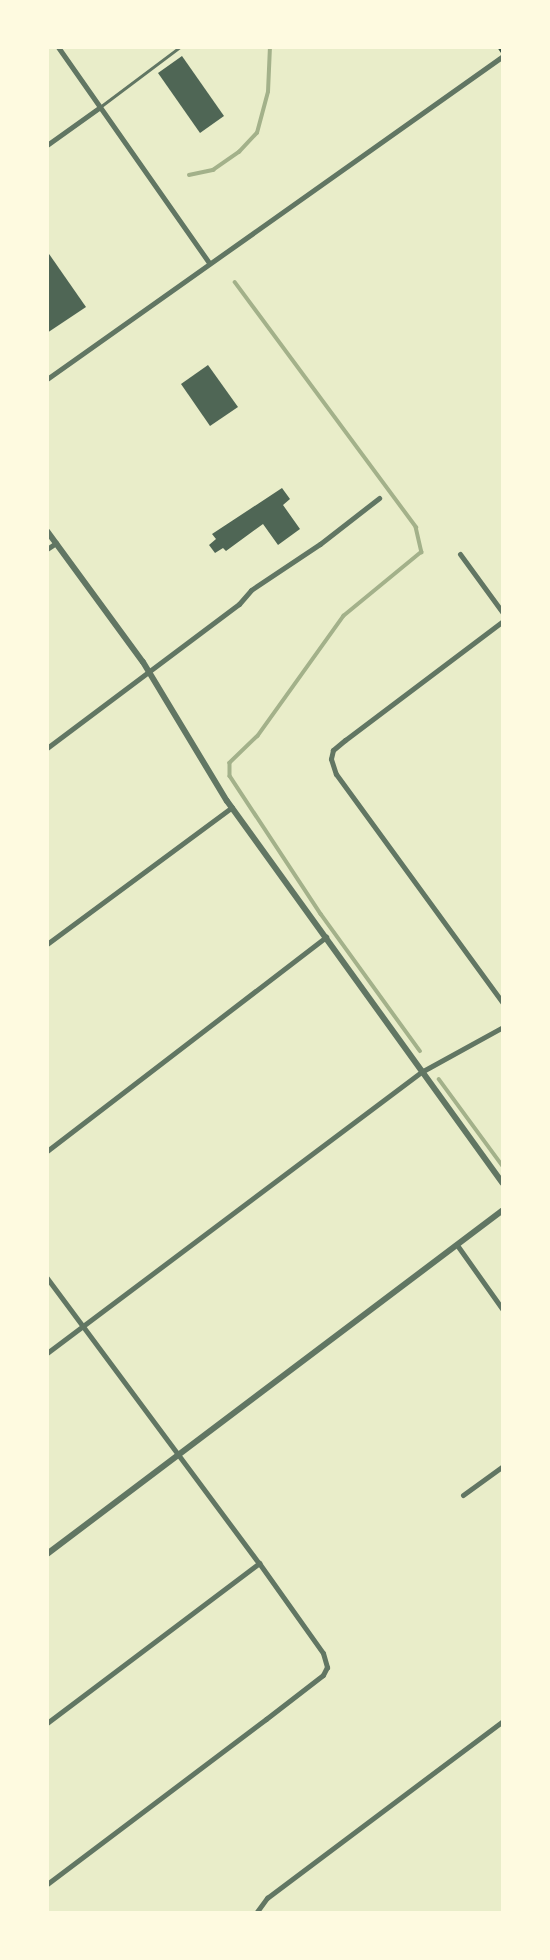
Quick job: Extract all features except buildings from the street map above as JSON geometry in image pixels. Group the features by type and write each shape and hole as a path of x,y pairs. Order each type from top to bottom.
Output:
{"street":[{"path":"58,47 209,263"},
{"path":"47,379 503,56"},
{"path":"47,145 100,107"},
{"path":"47,747 239,604 251,590 320,544 379,498"},
{"path":"47,531 149,672 232,807 503,1183"},
{"path":"47,549 56,542"},
{"path":"460,554 503,612"},
{"path":"503,621 345,740 333,751 331,760 336,774 503,1003"},
{"path":"47,944 232,807"},
{"path":"47,1151 326,937"},
{"path":"47,1353 423,1071 503,1027"},
{"path":"47,1554 503,1210"},
{"path":"457,1245 503,1310"},
{"path":"47,1278 259,1563 323,1653 327,1667 323,1675 47,1884"},
{"path":"463,1495 503,1466"},
{"path":"47,1723 259,1563"},
{"path":"256,1913 267,1898 503,1721"}],"lane":[{"path":"100,107 180,47"}],"waterway":[{"path":"189,175 213,170 239,152 257,133 268,92 270,47"},
{"path":"235,282 416,527 422,552 344,616 258,736 230,763 230,776 321,914 420,1051"},
{"path":"439,1079 503,1166"}]}
